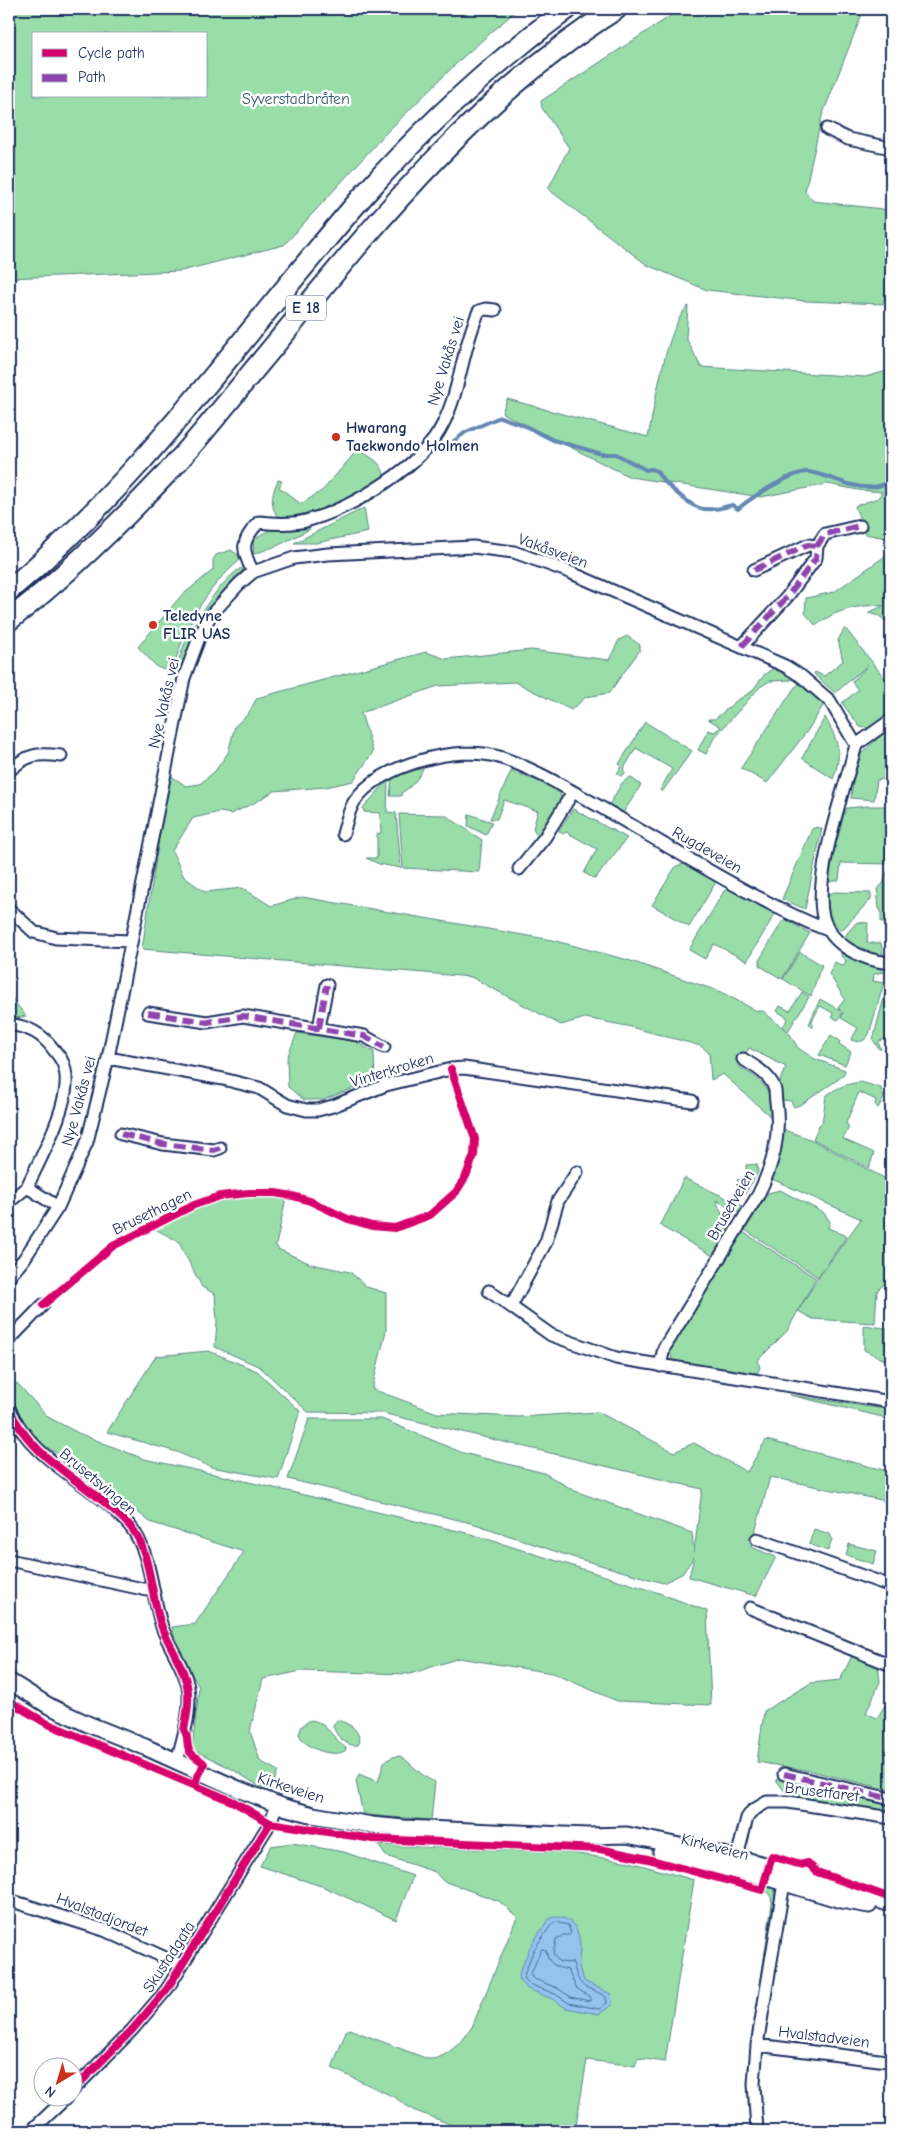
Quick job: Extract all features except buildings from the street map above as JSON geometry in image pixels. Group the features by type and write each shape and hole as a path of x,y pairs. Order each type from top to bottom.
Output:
{"highway":[{"name":"E 18","path":"9,590 89,517 141,462 209,383 363,196 432,122 524,40 567,9"},
{"name":"E 18","path":"9,620 62,577 169,471 386,212 453,141 495,100 540,63 587,27 616,9"}],"main road":[{"name":"Kirkeveien","path":"9,1681 65,1714 222,1782 277,1804 313,1815 372,1825 587,1836 736,1863 891,1911"},
{"name":"Kirkeveien","path":"789,1880 891,1904"}],"street":[{"path":"828,129 848,139 891,148"},
{"name":"Nye Vakås vei","path":"9,1277 24,1259 58,1207 87,1142 108,1058 184,678 199,638 210,616 239,584 253,572 244,545 247,536 259,522 279,524 308,520 347,505 390,480 418,457 442,426 456,394 471,329 479,312 486,309 495,310"},
{"path":"742,646 788,597 816,558 817,546 824,534 860,526"},
{"path":"754,570 808,545 817,546"},
{"name":"Vakåsveien","path":"253,572 294,558 328,554 473,547 514,552 567,571 785,666 806,680 830,701 856,745"},
{"path":"891,720 856,745 822,878 823,915 828,930 854,953 873,961 891,963"},
{"path":"9,771 23,758 42,753 61,756"},
{"name":"Rugdeveien","path":"343,834 354,802 367,787 397,768 424,759 461,754 492,755 540,774 725,880 784,911 828,930"},
{"path":"519,869 545,837 573,792"},
{"path":"9,909 34,932 56,938 130,941"},
{"path":"319,1028 327,985"},
{"name":"Vinterkroken","path":"148,1012 207,1022 243,1016 364,1036 384,1047"},
{"name":"Nye Vakås vei","path":"9,1024 27,1028 41,1035 57,1053 66,1070 65,1090 58,1115 27,1187 9,1202"},
{"name":"Vinterkroken","path":"108,1058 232,1081 259,1088 288,1105 306,1110 318,1110 333,1106 386,1085 451,1069 464,1068 692,1102"},
{"name":"Brusetveien","path":"660,1366 664,1348 768,1176 776,1146 777,1112 774,1086 759,1069 743,1059"},
{"path":"120,1134 162,1144 214,1150 220,1148"},
{"path":"511,1306 546,1242 558,1201 577,1172"},
{"path":"27,1187 58,1207"},
{"path":"489,1292 551,1335 616,1358 891,1402"},
{"path":"9,1340 43,1305"},
{"name":"Brusetsvingen","path":"9,1408 20,1427 34,1445 131,1527 144,1553 162,1629 184,1672 188,1687 189,1704 177,1761"},
{"path":"756,1539 891,1586"},
{"path":"9,1560 152,1591"},
{"path":"750,1608 891,1665"},
{"path":"784,1774 891,1799"},
{"name":"Brusetfaret","path":"736,1863 747,1818 752,1811 767,1802 788,1802 891,1818"},
{"name":"Skustadgata","path":"82,2081 132,2030 167,1989 270,1823 277,1804"},
{"name":"Hvalstadveien","path":"756,2131 754,2084 757,2045 777,1920 789,1880"},
{"name":"Hvalstadjordet","path":"9,1900 104,1930 181,1965"},
{"name":"Hvalstadveien","path":"757,2045 887,2062"},
{"path":"31,2131 55,2108"}],"green space":[{"name":"Syverstadbråten","path":"9,9 518,9 462,58 386,133 284,245 181,271 9,278"},
{"path":"681,9 864,9 822,116 805,191 813,201 891,210 891,272 883,304 806,301 707,290 647,265 548,189 569,148 542,108 541,101"},
{"path":"688,306 686,338 701,367 865,377 891,370 891,539 865,534 855,506 878,498 882,492 858,490 828,484 761,497 630,477 502,413 507,399 648,437 662,367 673,331"},
{"path":"358,449 379,464 384,473 384,478 319,512 291,518 278,517 273,508 272,499 278,480 282,481 279,487 301,504 323,490"},
{"path":"364,508 368,532 316,543 294,543"},
{"path":"279,529 310,529 279,545 254,554 253,542 258,536 264,532"},
{"path":"231,550 238,555 240,560 216,584 197,611 189,625 172,673 157,667 138,647 180,597 213,570 213,560 216,555"},
{"path":"891,552 891,625 879,616 868,613 883,606 865,606 848,609 823,620 816,626 805,613 806,598 834,592"},
{"path":"241,568 243,570 221,593 204,619 180,677 177,678 182,650 198,618 220,588"},
{"path":"845,628 891,686 891,717 874,729 860,727 842,703 858,690 852,682 868,665 835,693 814,674 815,672 824,676 843,661 838,640"},
{"path":"627,636 640,645 640,650 609,693 586,697 571,710 515,682 438,686 361,713 373,752 353,781 326,787 274,791 231,814 220,812 193,818 172,851 184,877 205,892 243,888 271,906 302,897 552,940 628,960 721,992 757,1011 763,1011 790,1034 798,1048 815,1059 845,1070 843,1076 802,1104 794,1107 791,1101 782,1100 780,1083 786,1067 749,1048 738,1066 754,1076 764,1086 771,1100 773,1119 723,1074 711,1080 709,1053 701,1046 627,1026 585,1018 561,1025 471,977 142,949 170,775 186,786 200,784 215,771 228,753 235,726 248,714 257,698 426,652 446,659 531,650 609,660 619,640"},
{"path":"775,667 791,675 792,680 770,681 760,687 714,738 706,754 698,750 708,730 714,732 721,727 708,719 715,719 736,701 751,692 765,674"},
{"path":"801,683 824,704 808,730 767,783 741,768 795,687"},
{"path":"825,717 838,747 838,762 833,779 802,758"},
{"path":"645,722 692,751 662,792 660,790 672,769 636,748 623,770 626,773 621,776 617,774 621,766 619,764"},
{"path":"888,729 891,733 891,778 877,780 874,800 851,798 853,781 861,754"},
{"path":"423,768 417,779 402,792 401,796 390,796 392,777"},
{"path":"511,771 556,788 560,793 560,805 541,833 536,834 533,828 538,811 504,800 497,819 490,819"},
{"path":"630,777 641,785 623,813 609,805 622,783"},
{"path":"388,780 387,812 396,813 401,868 379,864 366,858 377,858 377,834 381,833 380,813 364,812 363,808"},
{"path":"891,806 891,864 841,863 839,880 829,882 827,879 845,810 847,808"},
{"path":"573,809 627,838 595,879 584,873 597,849 566,832 563,834 559,831"},
{"path":"399,814 445,815 482,840 479,872 403,868"},
{"path":"469,814 492,822 486,835 468,826"},
{"path":"817,827 822,829 805,909 782,899 812,829"},
{"path":"685,864 716,882 689,927 652,905 676,866"},
{"path":"889,866 891,866 891,922 881,922 877,889 883,884"},
{"path":"731,888 776,912 747,961 714,944 705,959 689,950 724,891"},
{"path":"835,892 871,893 871,899 840,930 829,914 827,903 829,894"},
{"path":"786,920 810,933 782,979 760,966 760,959 782,922"},
{"path":"857,922 868,923 867,943 881,943 883,955 863,951 845,938"},
{"path":"800,952 822,965 811,996 783,979"},
{"path":"843,952 884,972 874,974 873,981 884,983 869,1034 862,1041 851,1040 858,1028 841,1018 843,1012 838,1020 832,1017 833,1013 820,1006 812,1021 812,1028 809,1024 820,999 841,1011 838,1008 845,999 829,974 835,962 843,966 846,961 841,956"},
{"path":"891,970 891,1036 878,1042 881,1049 879,1049 873,1040"},
{"path":"9,983 13,1000 26,1016 9,1020"},
{"path":"802,992 809,997 788,1031 783,1027 788,1018 777,1011 780,1006 790,1011"},
{"path":"297,1033 354,1041 374,1052 375,1080 323,1100 304,1100 288,1087 287,1058"},
{"path":"831,1035 840,1041 839,1044 851,1052 845,1065 819,1055"},
{"path":"861,1082 881,1088 884,1098 878,1108 875,1104 876,1100 859,1092 846,1123 849,1127 843,1139 874,1153 869,1168 813,1139 819,1125 822,1123 826,1096 842,1086"},
{"path":"784,1130 810,1139 888,1180 891,1175 891,1277 877,1291 875,1323 813,1319 798,1311 818,1278 861,1219 772,1179 782,1148"},
{"path":"757,1164 758,1172 745,1194 743,1187 737,1180 747,1178 746,1165"},
{"path":"684,1178 741,1205 743,1209 741,1214 716,1200 724,1219 734,1225 715,1257 662,1227 660,1224"},
{"path":"780,1190 824,1213 830,1222 828,1228 847,1236 818,1277 745,1230 768,1193"},
{"path":"261,1196 286,1198 276,1245 278,1249 311,1264 350,1272 367,1287 386,1293 386,1331 372,1389 437,1413 518,1417 598,1412 674,1452 694,1443 747,1472 766,1440 891,1472 891,1502 770,1477 751,1547 776,1557 756,1596 689,1577 694,1557 682,1574 663,1583 569,1556 475,1524 288,1479 309,1419 382,1419 463,1453 544,1473 575,1491 692,1533 694,1552 702,1489 382,1413 308,1412 260,1367 215,1347 217,1322 215,1294 202,1287 178,1241 153,1228 180,1215 218,1202"},
{"path":"743,1232 816,1278 787,1331 757,1361 760,1367 758,1372 746,1374 677,1363 672,1360 670,1349"},
{"path":"864,1325 891,1329 891,1363 864,1350"},
{"path":"209,1351 257,1371 300,1411 278,1479 211,1467 177,1452 107,1432 156,1356"},
{"path":"17,1383 48,1417 78,1433 144,1459 471,1534 659,1593 707,1611 711,1705 617,1701 552,1673 459,1658 410,1674 301,1671 263,1679 250,1731 260,1761 278,1771 270,1793 232,1769 192,1749 199,1687 176,1646 172,1627 195,1624 244,1552 150,1522 92,1475 37,1441 9,1400 9,1389"},
{"path":"790,1395 891,1410 891,1419"},
{"path":"814,1529 830,1534 832,1539 828,1551 809,1544"},
{"path":"849,1544 877,1551 873,1564 846,1555"},
{"path":"852,1656 878,1664 880,1682 866,1713 877,1718 891,1696 891,1781 889,1790 811,1771 757,1762 764,1711 811,1683 840,1680"},
{"path":"310,1720 316,1721 325,1727 346,1748 345,1751 339,1753 326,1752 306,1744 299,1734 302,1726"},
{"path":"337,1720 355,1730 360,1742 358,1745 346,1743 339,1737 333,1726"},
{"path":"400,1756 425,1777 435,1782 431,1820 363,1815 356,1781 359,1774 378,1782 384,1762 392,1757"},
{"path":"778,1777 891,1803 891,1814 790,1798 776,1780"},
{"path":"292,1843 344,1852 413,1876 396,1920 324,1887 260,1866 271,1846"},
{"path":"378,1845 571,1853 630,1862 694,1880 665,2062 638,2058 635,2066 587,2060 575,2131 468,2131 413,2110 394,2097 332,2068 346,2031 349,2029 428,2059 441,2056 453,2049 472,2027 517,1917 499,1901 443,1881 435,1872 386,1856"},
{"path":"767,1881 774,1888 775,1900 748,2069 772,1903 771,1897 765,1889"}],"water":[{"path":"554,1917 571,1922 577,1931 580,1943 579,1966 584,1981 611,1994 612,2005 599,2014 566,2008 552,1999 526,1988 520,1981 519,1974 530,1947 548,1920"}],"waterway":[{"path":"447,446 466,432 500,417 523,425 553,440 602,454 616,454 646,470 657,471 663,480 681,496 693,505 706,509 732,505 738,509 772,486 802,473 809,472 848,484 865,487 875,487 891,482"}],"marked path":[{"path":"742,646 787,597 816,558 817,546 825,534 860,526"},
{"path":"754,570 808,545 817,546"},
{"path":"319,1028 327,985"},
{"path":"148,1013 207,1022 243,1016 364,1036 384,1047"},
{"path":"121,1134 163,1144 214,1150 220,1148"},
{"path":"784,1774 891,1799"}],"cycle path":[{"name":"Brusethagen","path":"43,1305 113,1246 194,1205 220,1196 249,1193 275,1193 293,1196 310,1201 348,1219 372,1226 395,1228 430,1215 456,1192 466,1176 474,1155 475,1139 451,1069"},
{"path":"9,1408 19,1427 32,1443 47,1458 115,1511 130,1526 143,1548 159,1618 183,1671 187,1685 188,1702 184,1730 190,1752 204,1764 194,1785"},
{"path":"9,1701 46,1723 234,1802 270,1823 373,1839 600,1849 648,1859 762,1890 772,1856 800,1865 808,1863 817,1872 891,1898"},
{"path":"82,2081 132,2030 167,1989 270,1823"}],"place":[{"name":"Hwarang Taekwondo Holmen","path":"336,437"},
{"name":"Teledyne FLIR UAS","path":"153,625"}]}
